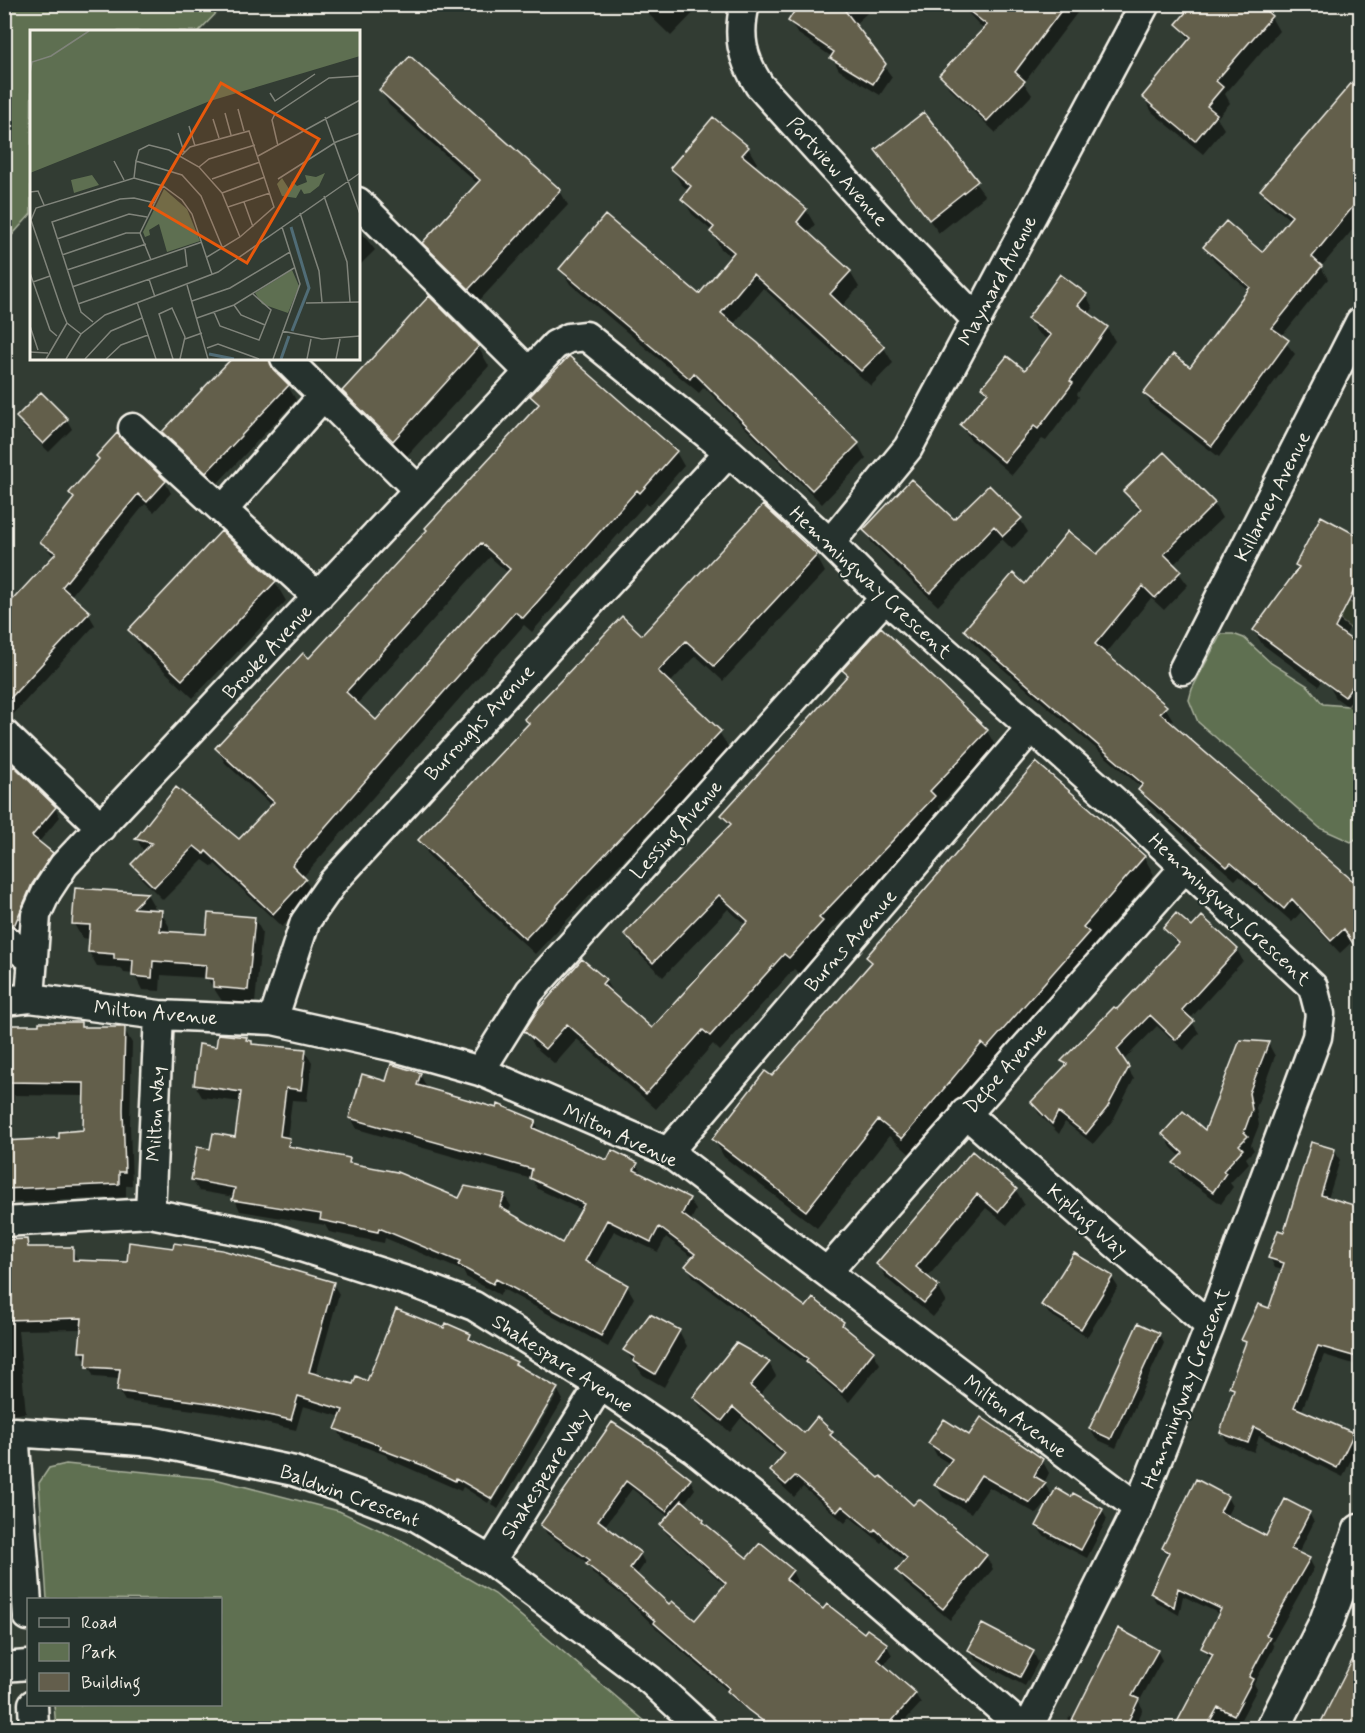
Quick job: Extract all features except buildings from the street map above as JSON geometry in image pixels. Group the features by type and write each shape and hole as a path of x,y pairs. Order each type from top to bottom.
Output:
{"street":[{"name":"Portview Avenue","path":"745,4 740,23 741,45 747,66 759,85 881,220 976,319"},
{"name":"Maynard Avenue","path":"830,543 908,448 1145,4"},
{"path":"360,204 529,372"},
{"name":"Killarney Avenue","path":"1183,670 1360,322"},
{"name":"Hemmingway Crescent","path":"569,338 586,336 729,452 830,543 885,598 1032,727 1313,987 1320,1014 1317,1038 1210,1326 1138,1508 1028,1728"},
{"name":"Brooke Avenue","path":"17,1000 33,960 36,915 47,891 64,865 529,372 555,345 569,338"},
{"path":"287,360 417,489"},
{"path":"223,510 323,396"},
{"path":"133,428 318,597"},
{"name":"Burroughs Avenue","path":"273,1020 306,922 333,882 729,452"},
{"name":"Lessing Avenue","path":"480,1071 530,991 885,598"},
{"name":"Burns Avenue","path":"668,1152 1032,727"},
{"path":"4,734 101,827"},
{"name":"Defoe Avenue","path":"827,1272 965,1113 1185,867"},
{"path":"4,939 33,960"},
{"name":"Milton Avenue","path":"17,1000 159,1015 273,1020 395,1047 480,1071 668,1152 1138,1508"},
{"name":"Milton Way","path":"150,1213 159,1015"},
{"name":"Kipling Way","path":"965,1113 1210,1326"},
{"name":"Shakespare Avenue","path":"4,1222 150,1213 267,1236 474,1306 600,1385 694,1449 768,1508 1023,1728"},
{"name":"Shakespeare Way","path":"491,1561 600,1385"},
{"path":"9,1433 27,1606"},
{"name":"Baldwin Crescent","path":"9,1433 155,1442 294,1471 415,1516 491,1561 650,1680 702,1728"},
{"path":"1273,1728 1326,1623 1360,1531"},
{"path":"4,1667 27,1665"},
{"path":"33,1706 34,1728"}],"green space":[{"path":"5,4 224,5 200,30 30,30 30,215 5,243"},
{"path":"1342,599 1360,606 1360,636 1339,619"},
{"path":"1221,634 1233,634 1244,638 1271,663 1308,686 1323,704 1348,706 1360,694 1360,836 1351,842 1320,828 1198,722 1189,700 1192,689"},
{"path":"66,1464 215,1479 339,1511 405,1542 495,1594 653,1728 56,1728 54,1706 222,1706 222,1598 47,1598 39,1483 49,1468"}]}
